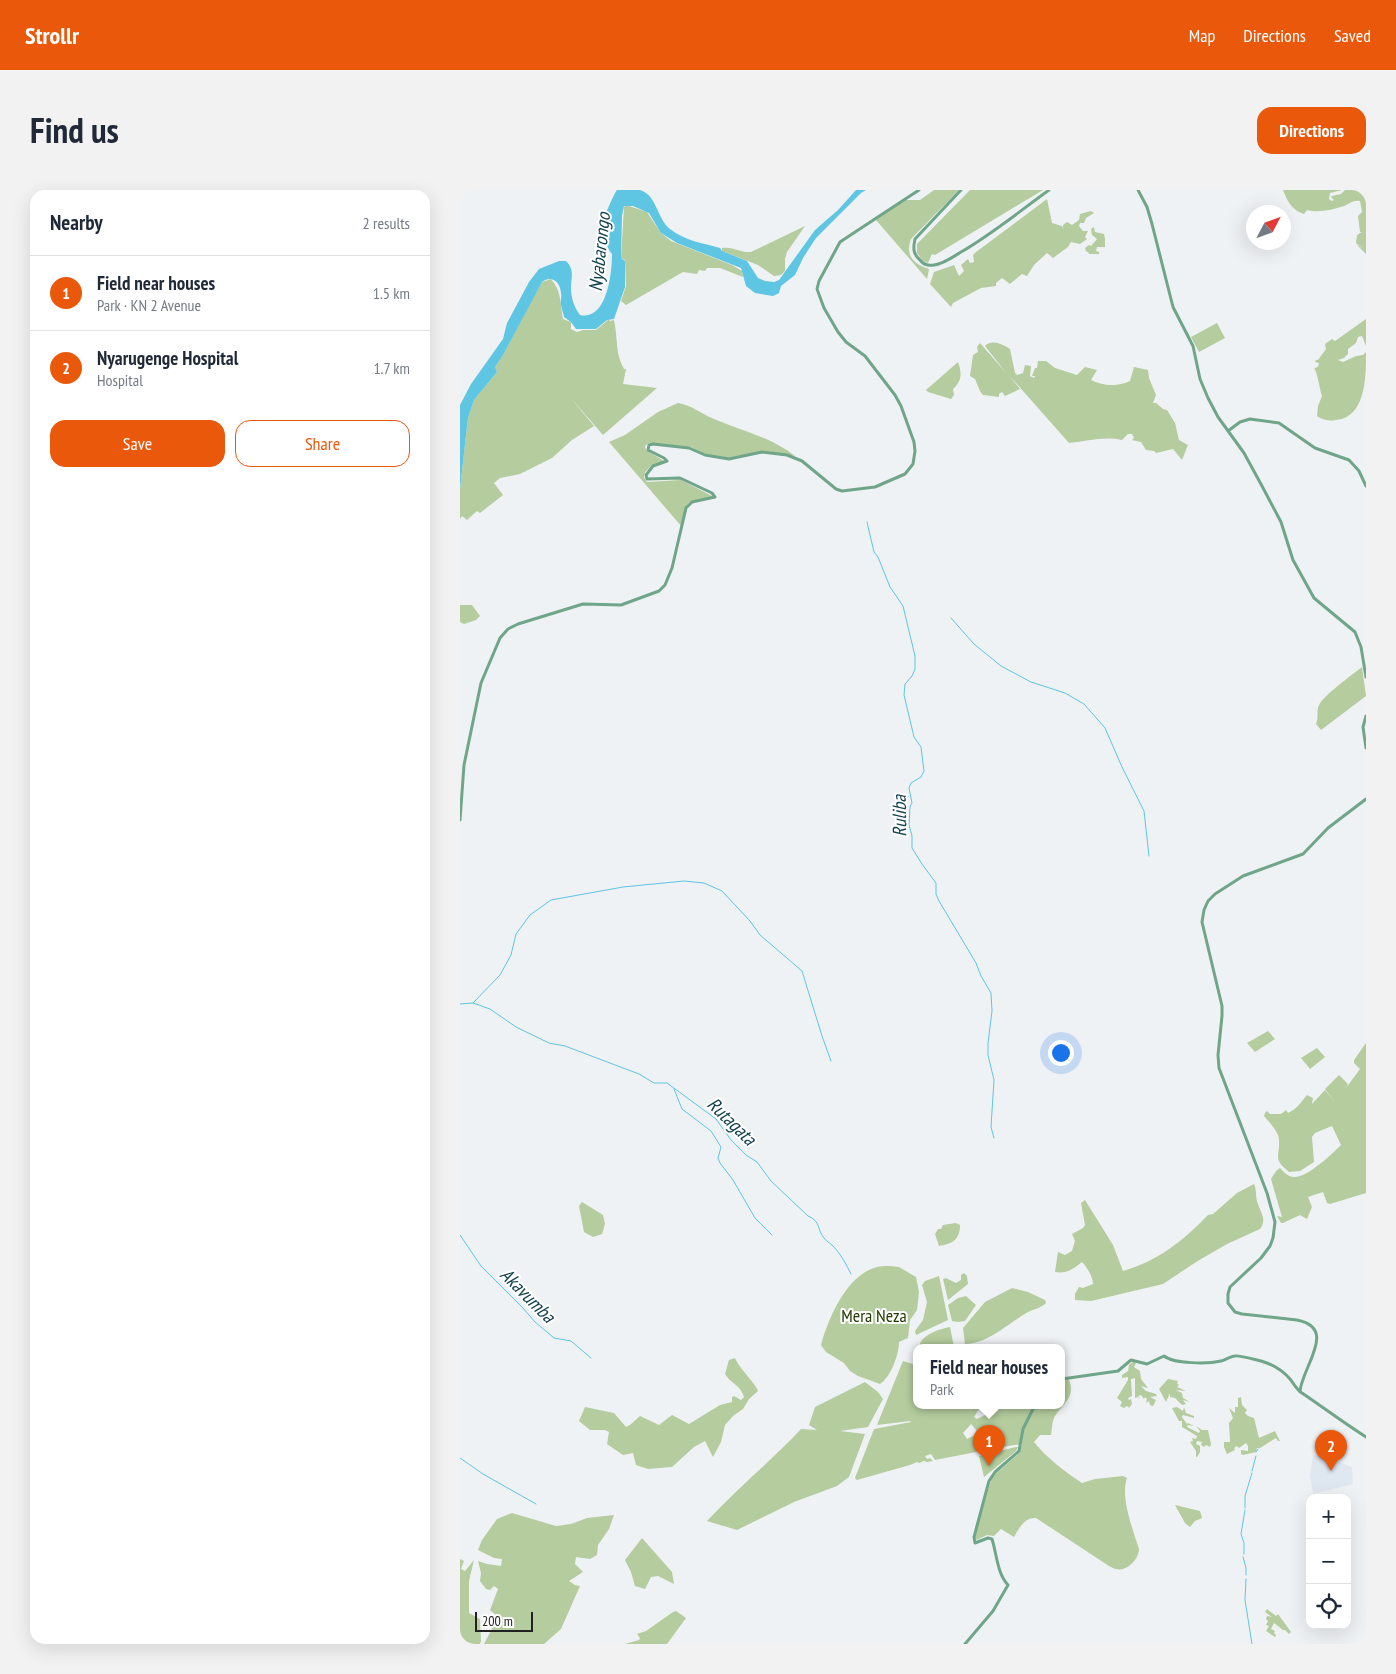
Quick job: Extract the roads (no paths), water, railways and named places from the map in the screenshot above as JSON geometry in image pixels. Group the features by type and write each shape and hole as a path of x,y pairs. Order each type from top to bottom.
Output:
{"main road":[{"path":"460,820 464,765 471,739 477,698 483,677 501,636 508,629 518,624 584,604 621,605 659,591 665,584 672,568 686,508 692,502 715,497 712,493 680,478 647,479 646,475 651,468 666,461 664,458 648,450 649,445 689,448 705,455 729,460 762,452 782,454 802,462 836,488 846,491 880,486 900,476 911,467 915,456 914,442 901,406 895,395 865,356 846,342 838,332 824,308 817,289 819,281 840,242 919,190"},
{"path":"961,190 915,239 913,249 922,263 933,265 956,256 989,236 1049,190"},
{"path":"1138,190 1147,206 1172,307 1194,346 1202,383 1208,398 1244,453 1279,518 1293,560 1314,598 1355,632 1359,638 1366,677"},
{"path":"1228,431 1246,420 1260,419 1279,423 1315,448 1349,460 1359,471 1366,486"},
{"path":"1366,716 1363,727 1366,748"},
{"path":"1300,1392 1302,1378 1313,1357 1317,1340 1312,1325 1306,1321 1242,1314 1235,1312 1228,1302 1230,1287 1261,1258 1270,1246 1275,1222 1267,1193 1219,1068 1218,1055 1222,1006 1206,943 1202,914 1208,901 1215,894 1250,872 1273,866 1303,854 1328,828 1366,799"},
{"path":"1065,1379 1118,1371 1131,1360 1147,1364 1164,1356 1177,1361 1210,1362 1221,1361 1233,1356 1258,1360 1277,1368 1284,1373 1300,1392 1366,1437"},
{"path":"965,1644 988,1618 1008,1586 999,1568 992,1539 988,1538 975,1543 974,1537 989,1481 995,1472 1019,1451 1023,1429 1033,1409"}],"water":[{"path":"617,190 640,190 646,193 654,202 662,219 670,229 694,241 720,248 722,251 747,261 758,278 774,282 779,280 815,230 838,210 856,190 866,190 816,238 795,275 781,286 779,293 773,296 755,293 746,286 741,268 677,243 661,233 649,213 633,206 624,206 621,258 625,261 625,287 614,319 607,320 596,329 576,329 564,317 560,289 557,282 549,279 542,282 495,367 497,372 474,400 468,418 460,489 460,405 471,384 503,339 507,323 529,282 539,269 559,261 566,261 572,271 572,299 580,315 589,315 596,311 602,303 609,283 612,262 612,254 607,246 605,236 605,215"}],"waterway":[{"name":"Ruliba","path":"867,522 874,552 878,557 890,587 903,606 915,656 915,669 905,684 904,695 914,737 921,747 924,771 921,777 911,783 909,788 912,803 909,825 912,836 912,848 936,883 936,894 939,901 976,963 991,993 992,1011 988,1055 994,1080 991,1127 994,1138"},
{"path":"951,618 974,644 1001,666 1031,682 1065,693 1084,704 1105,728 1144,811 1149,856"},
{"path":"460,1004 473,1003 500,975 511,955 516,934 530,915 551,900 623,887 684,881 704,883 722,891 750,921 760,935 802,971 831,1061"},
{"name":"Rutagata","path":"473,1003 490,1009 516,1027 549,1043 565,1046 639,1074 654,1083 667,1083 716,1119 731,1140 746,1155 757,1162 771,1181 808,1216 815,1220 822,1235 838,1252 851,1274"},
{"path":"674,1089 682,1109 711,1131 721,1147 718,1158 720,1163 733,1180 755,1218 772,1235"},
{"name":"Akavumba","path":"460,1235 481,1266 535,1322 554,1338 571,1341 591,1358"},
{"path":"1252,1471 1256,1456"},
{"path":"460,1458 483,1474 536,1504"},
{"path":"1245,1508 1245,1496 1252,1473"},
{"path":"1244,1554 1244,1543 1241,1534 1245,1510"},
{"path":"1243,1557 1246,1575"},
{"path":"1246,1579 1245,1600 1252,1644"}],"place":[{"name":"Field near houses","path":"989,1466"},
{"name":"Nyarugenge Hospital","path":"1331,1471"}],"water label":[{"name":"Nyabarongo","path":"599,252"}],"park label":[{"name":"Mera Neza","path":"874,1315"}]}
